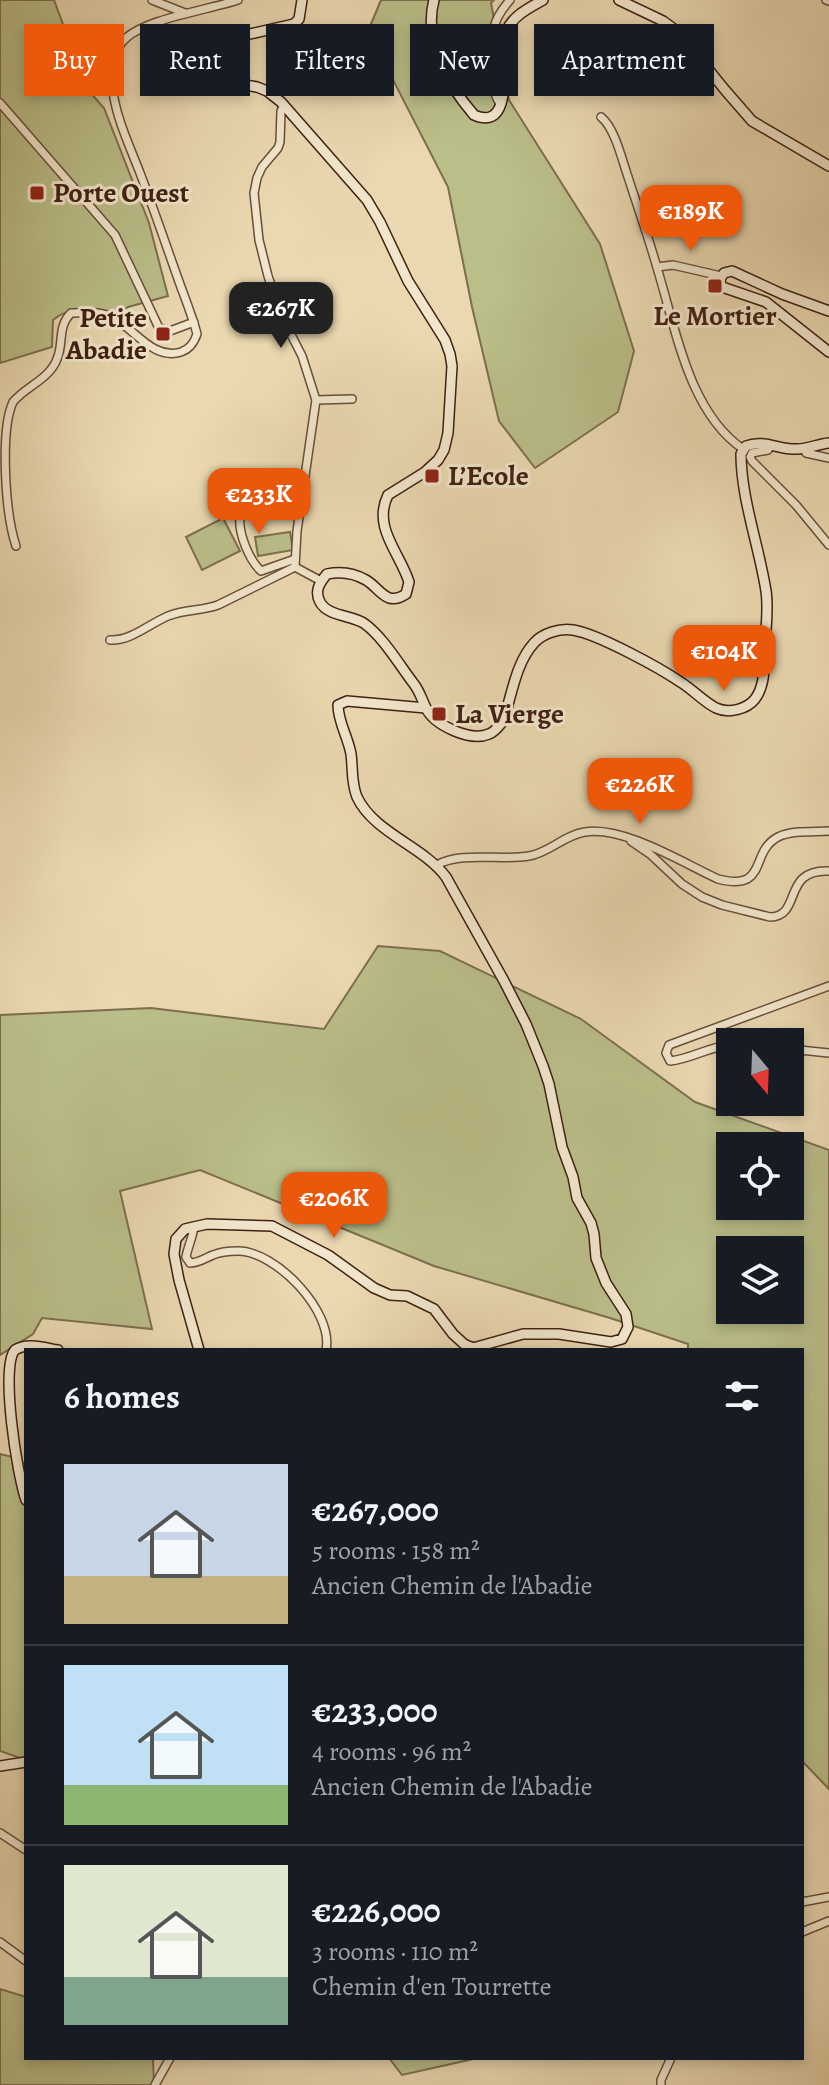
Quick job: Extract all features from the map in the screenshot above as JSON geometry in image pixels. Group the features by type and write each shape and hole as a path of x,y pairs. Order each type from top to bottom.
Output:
{"street":[{"path":"152,0 187,14"},
{"path":"16,546 4,501 1,448 5,416 14,400 36,384 57,359 64,320 71,313 107,314 158,351 171,353 183,351 193,344 197,334 121,124 111,71 115,56 125,39 153,24 238,0"},
{"path":"302,0 299,19 294,24 194,46 188,48 181,59 184,70 191,75 257,87 284,105 367,200 408,281 445,340 452,366 444,450 425,472 393,490 385,501 383,524 409,582 406,594 394,599 387,597 367,581 338,571 327,574 317,594 323,607 354,618 374,632 414,684 426,708 439,721 456,732 479,736 497,729 503,721 522,660 535,642 562,630 586,634 629,653 681,682 716,708 741,709 755,699 762,683 767,598 747,501 741,459 743,449 753,443 794,450 829,443"},
{"path":"434,0 432,31 444,72 469,109 479,118 490,117 501,105 505,93 504,46 510,24 523,11 543,0"},
{"path":"501,105 493,91 492,44 498,16 510,0"},
{"path":"619,0 663,21 678,32 752,121 829,166"},
{"path":"0,103 109,227 122,247 159,328 170,331 194,322"},
{"path":"284,105 278,148 262,167 254,193 268,276 282,317 302,356 316,400 295,563"},
{"path":"601,117 609,125 622,158 682,353 707,413 729,440 743,449"},
{"path":"657,267 673,265 721,276"},
{"path":"829,311 732,271 721,276 720,282 725,288 766,302 829,352"},
{"path":"316,400 352,399"},
{"path":"771,445 768,450 752,453 752,461 796,505 829,545"},
{"path":"804,448 806,453 829,458"},
{"path":"246,489 239,519 254,564 261,571 295,563 321,581"},
{"path":"110,640 125,639 170,615 218,605 295,563"},
{"path":"198,1348 174,1254 176,1239 185,1229 207,1224 272,1226 328,1255 374,1288 390,1295 407,1296 434,1309 453,1334 473,1348 523,1334 559,1334 611,1342 622,1339 628,1327 626,1314 601,1272 591,1223 577,1198 562,1147 549,1084 526,1024 446,877 437,865 375,820 357,797 351,752 338,705 347,701 426,708"},
{"path":"437,865 450,859 528,856 582,832 596,831 628,838 730,882 755,873 763,850 776,838 787,834 829,831"},
{"path":"628,838 702,897 770,917 778,917 785,912 797,884 807,875 829,871"},
{"path":"716,1046 679,1060 670,1061 666,1053 669,1045 829,986"},
{"path":"804,1050 829,1053"},
{"path":"194,1226 186,1257 190,1263 197,1263 217,1253 240,1251 263,1257 285,1271 304,1291 326,1333 328,1348"},
{"path":"24,1495 9,1437 6,1359 20,1347 46,1348"},
{"path":"0,1766 24,1762"},
{"path":"0,1833 24,1849"},
{"path":"804,1902 829,1897"},
{"path":"804,1931 829,1921"},
{"path":"0,1942 24,1960"},
{"path":"155,2085 169,2060"},
{"path":"661,2085 670,2060"}],"green space":[{"path":"0,0 54,0 63,24 24,24 24,96 93,96 104,108 149,223 168,296 128,307 117,314 92,309 60,315 53,320 52,347 0,363"},
{"path":"381,0 494,0 491,3 495,24 410,24 410,96 508,96 600,244 634,351 618,412 535,468 499,421 448,187 394,82 394,24 371,24"},
{"path":"223,518 240,551 202,570 186,537"},
{"path":"290,532 293,550 258,556 255,537"},
{"path":"378,946 440,951 581,1019 695,1102 716,1110 716,1116 734,1116 779,1132 716,1132 716,1220 804,1220 804,1141 829,1150 829,1789 804,1763 804,1348 688,1348 688,1344 610,1318 434,1266 200,1170 120,1191 152,1329 42,1318 33,1334 0,1355 0,1015 151,1008 324,1029"},
{"path":"0,1454 21,1459 24,1465 24,1759 0,1751"},
{"path":"0,1989 24,1996 24,2060 153,2060 154,2085 0,2085"},
{"path":"391,2060 469,2060 402,2075"}],"place":[{"name":"Porte Ouest","path":"37,193"},
{"name":"Le Mortier","path":"715,286"},
{"name":"Petite Abadie","path":"163,334"},
{"name":"L’Ecole","path":"432,476"},
{"name":"La Vierge","path":"439,714"}]}
